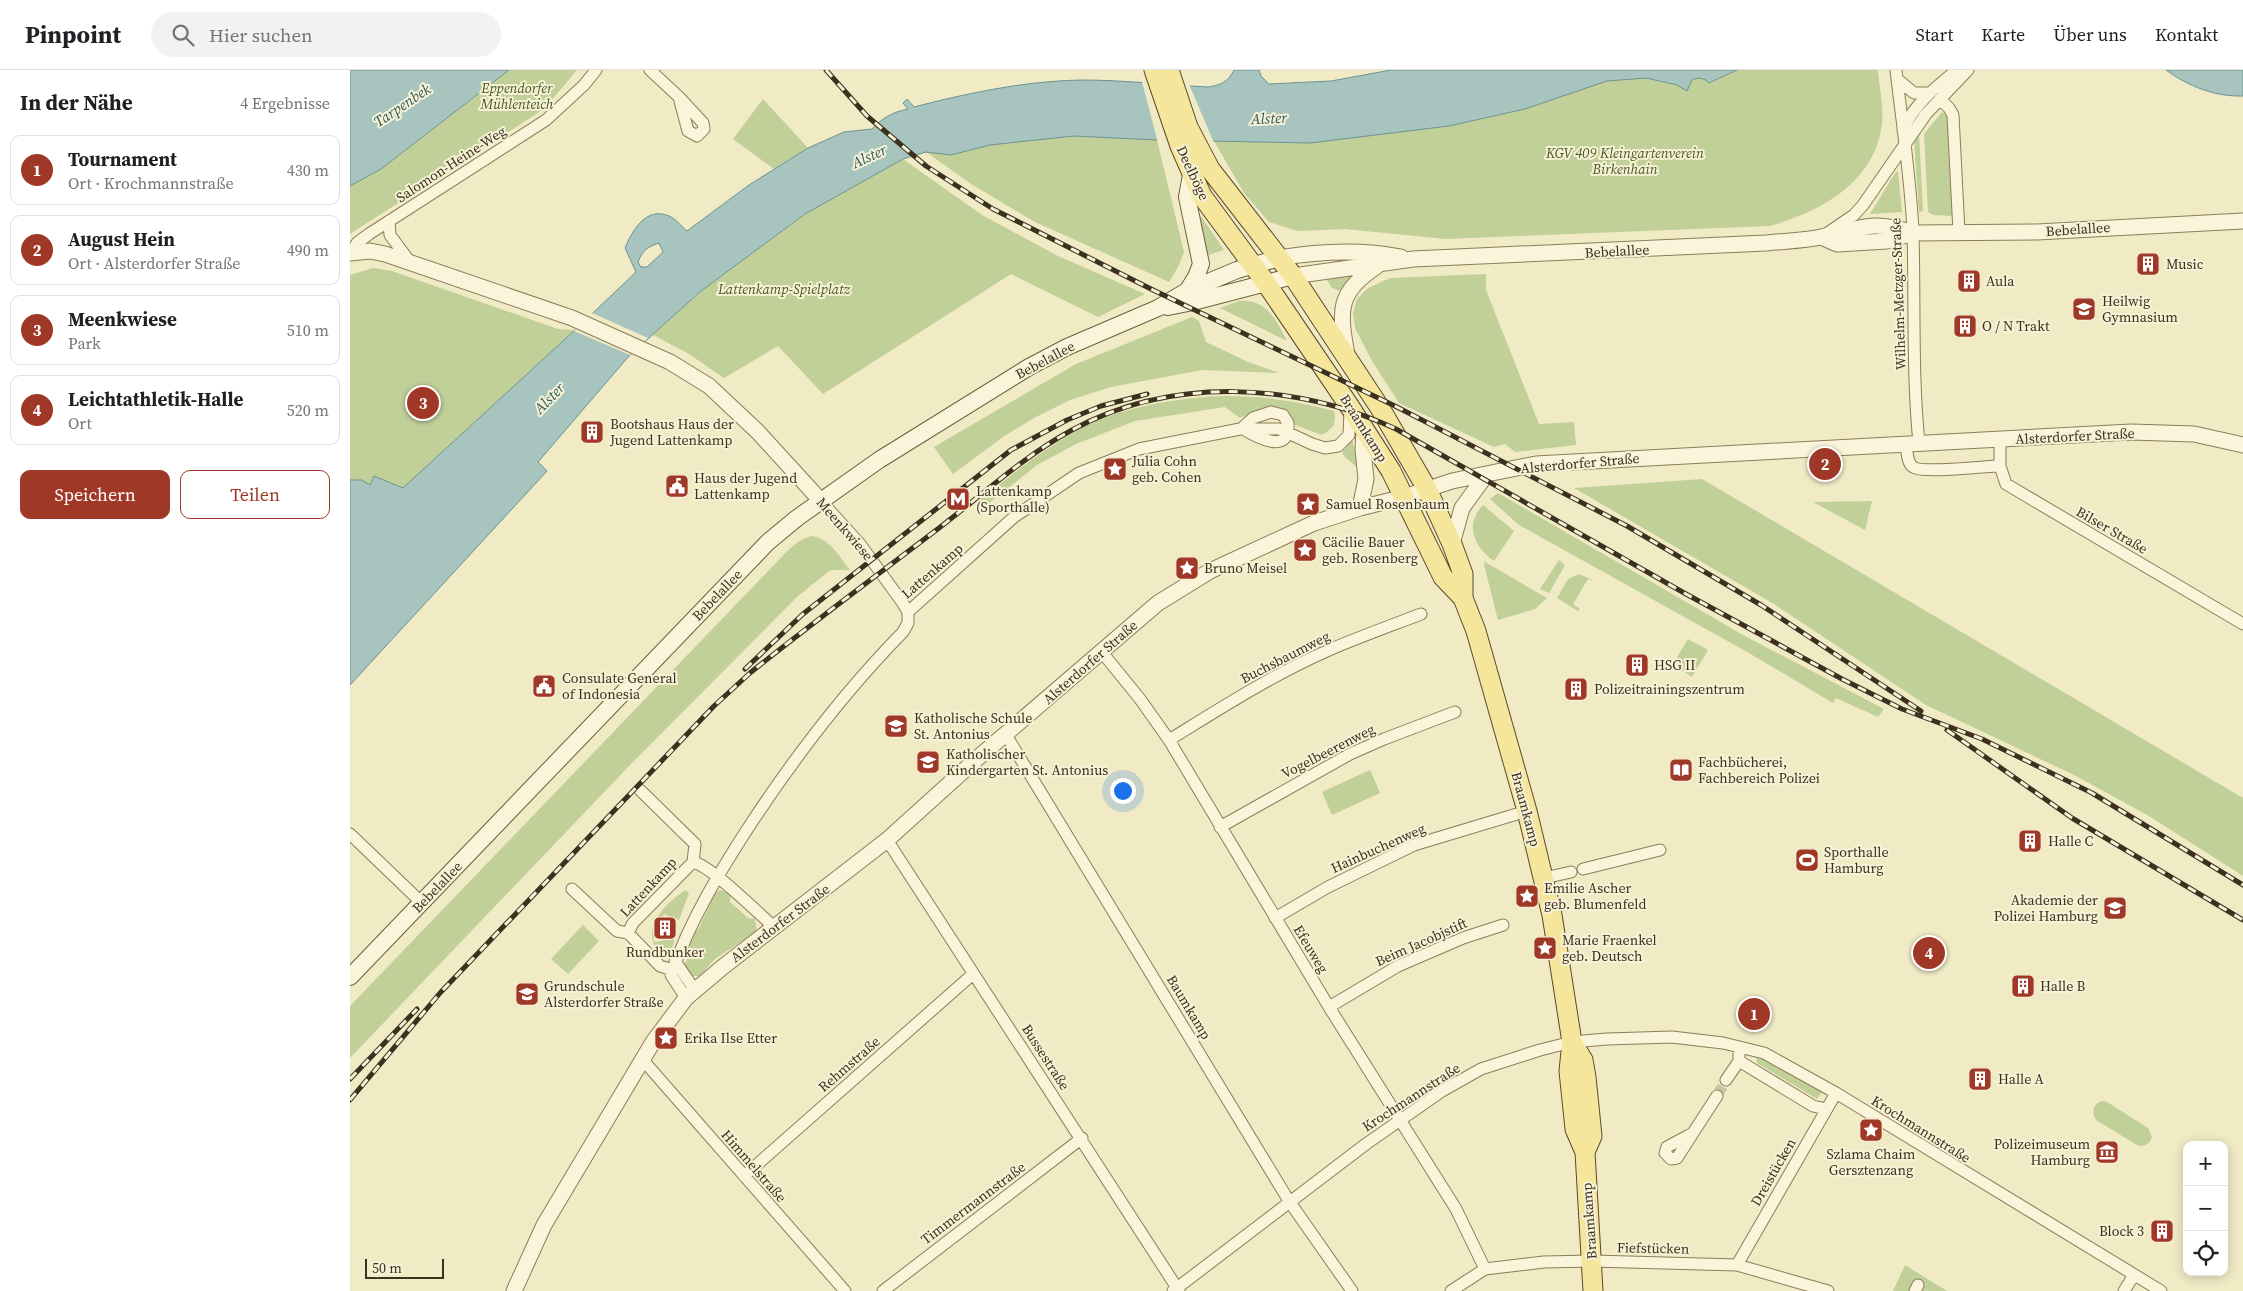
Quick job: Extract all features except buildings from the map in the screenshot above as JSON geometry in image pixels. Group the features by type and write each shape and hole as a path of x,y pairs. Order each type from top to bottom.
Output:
{"main road":[{"name":"Deelböge","path":"1163,77 1189,147 1191,175 1217,218 1253,265"},
{"name":"Deelböge","path":"1189,147 1279,258"},
{"path":"1187,291 1196,277 1201,264 1187,197 1191,175"},
{"name":"Bebelallee","path":"350,977 768,542 821,501 922,432 1028,367 1067,347 1158,308 1187,291 1253,265 1279,258"},
{"name":"Braamkamp","path":"1279,258 1293,276 1380,408 1428,489 1463,574 1462,598"},
{"name":"Braamkamp","path":"1253,265 1350,407 1391,471 1443,577 1462,598 1476,631 1544,878 1572,1042 1583,1060 1592,1136 1585,1152 1593,1291"},
{"name":"Bebelallee","path":"1158,308 1193,302 1293,276"}],"street":[{"name":"Salomon-Heine-Weg","path":"350,253 361,239 546,120 584,85 596,70"},
{"path":"650,70 679,96"},
{"path":"1904,128 1916,107 1930,92 1957,70"},
{"path":"1906,143 1940,99 1968,70"},
{"path":"1897,74 1914,93 1930,92"},
{"name":"Wilhelm-Metzger-Straße","path":"1897,74 1906,143 1913,233 1912,444"},
{"path":"1940,99 1953,114 1959,232"},
{"name":"Wilhelm-Metzger-Straße","path":"1891,162 1904,128"},
{"name":"Wilhelm-Metzger-Straße","path":"1821,237 1854,215 1872,193 1891,162 1906,143"},
{"name":"Bebelallee","path":"1293,276 1413,259 1704,247 1821,237 1857,227 1873,226 1891,226 1913,233 2021,232 2243,221"},
{"path":"388,222 390,236 411,263"},
{"name":"Bebelallee","path":"1279,258 1311,253 1373,251 1413,259"},
{"name":"Meenkwiese","path":"350,253 377,252 582,323 663,358 709,386 757,431 860,544 898,594 908,612"},
{"path":"1348,362 1342,328 1342,310 1350,289 1357,280 1380,264"},
{"name":"Lattenkamp","path":"674,966 689,930 716,877 785,773 855,683 903,632 908,623 908,612 1014,517 1079,473 1140,449 1242,428 1272,428 1288,432 1319,447 1338,446 1349,435 1350,407"},
{"name":"Lattenkamp","path":"1242,428 1253,418 1276,412 1287,420 1288,432"},
{"path":"1360,508 1366,479 1363,450 1364,429"},
{"name":"Alsterdorfer Straße","path":"514,1291 544,1225 642,1059 667,1020 690,993 887,840 1158,603 1210,571 1314,523 1452,481 1536,464 2131,432 2194,434 2243,445"},
{"name":"Bilser Straße","path":"2000,440 2000,466 2006,484 2243,624"},
{"path":"1912,444 1909,463 1914,468 1926,470 2000,466"},
{"path":"1452,544 1462,508 1486,475"},
{"name":"Buchsbaumweg","path":"1169,740 1237,698 1292,668 1329,650 1421,614"},
{"name":"Efeuweg","path":"1101,651 1140,699 1169,740 1329,1007 1456,1209 1484,1269"},
{"name":"Vogelbeerenweg","path":"1220,827 1350,754 1455,712"},
{"name":"Baumkamp","path":"1006,735 1289,1201 1352,1291"},
{"path":"640,790 695,844 693,862"},
{"name":"Hainbuchenweg","path":"1276,918 1328,887 1410,846 1527,811"},
{"path":"350,834 422,903"},
{"name":"Bussestraße","path":"887,840 1082,1138 1176,1290"},
{"path":"1583,869 1660,850"},
{"name":"Lattenkamp","path":"628,933 633,923 693,862 698,863 716,877 774,927"},
{"path":"1544,878 1571,872"},
{"name":"Lattenkamp","path":"572,889 617,932 628,933"},
{"name":"Beim Jacobjstift","path":"1329,1007 1398,966 1463,938 1503,925"},
{"name":"Lattenkamp","path":"628,933 660,966 674,966"},
{"name":"Lattenkamp","path":"674,966 690,993"},
{"name":"Rehmstraße","path":"744,1176 973,974"},
{"name":"Krochmannstraße","path":"1176,1290 1289,1201 1442,1090 1481,1069 1572,1042 1672,1037 1739,1046 1764,1053 1836,1093 2161,1291"},
{"path":"1726,1080 1739,1061 1739,1046"},
{"name":"Himmelstraße","path":"642,1059 845,1291"},
{"path":"1739,1061 1813,1106 1826,1109"},
{"name":"Dreistücken","path":"1738,1265 1836,1093"},
{"path":"1693,1133 1717,1096"},
{"name":"Timmermannstraße","path":"883,1291 1082,1138"},
{"name":"Fiefstücken","path":"1451,1291 1484,1269 1544,1262 1592,1262 1738,1265 1828,1291"},
{"path":"2124,1291 2134,1275"}],"green space":[{"name":"Eppendorfer Mühlenteich","path":"509,70 577,70 544,109 350,234 350,186 381,169"},
{"name":"KGV 409 Kleingartenverein Birkenhain","path":"1737,70 1878,70 1882,124 1877,144 1869,162 1857,178 1843,191 1808,212 1770,226 1446,239 1345,229 1297,231 1269,222 1244,193 1214,141 1310,143 1449,126 1525,109 1607,81 1646,78 1683,87 1698,77 1710,83"},
{"path":"763,99 808,148 774,169 733,139"},
{"path":"1942,112 1948,116 1953,216 1933,215 1928,212 1924,134"},
{"path":"1919,133 1923,211 1919,212 1914,139"},
{"path":"1074,136 1157,140 1184,252 1169,282 1035,222 971,184 926,152 951,155 990,145"},
{"name":"Lattenkamp-Spielplatz","path":"903,159 982,215 1058,256 1145,294 1098,317 1011,274 823,394 778,346 724,378 689,354 653,335 701,291 805,214"},
{"path":"1898,171 1902,212 1870,214 1895,173"},
{"path":"1194,206 1224,250 1205,256"},
{"path":"373,268 392,271 558,329 575,330 403,488 374,476 370,485 362,480 350,480 350,275"},
{"path":"1486,274 1486,290 1539,424 1574,422 1576,445 1515,452 1505,444 1494,447 1399,403 1372,361 1355,328 1353,313 1357,299 1368,288 1390,278"},
{"path":"1354,275 1342,292 1332,288 1327,280"},
{"path":"1239,301 1256,303 1269,312 1279,325 1287,341 1220,308"},
{"path":"1192,317 1199,321 1206,342 1248,362 1279,373 1202,370 1111,387 1070,400 1034,418 1003,437 953,474 934,447 1076,364"},
{"path":"1226,396 1267,398 1321,407 1334,411 1335,419 1331,428 1322,435 1295,425 1286,411 1275,407 1263,408 1240,418 1225,407 1135,421 1076,444 1037,465 983,508 978,501 1052,446 1094,422 1131,409 1170,401"},
{"path":"1352,439 1360,470 1342,452"},
{"path":"1702,479 2243,798 2243,876 2149,816 2076,776 1926,705 1774,604 1574,488"},
{"path":"1498,493 1743,635 1884,709 1878,717 1836,698 1833,703 1749,653 1519,525 1490,499"},
{"path":"1872,501 1865,530 1813,502"},
{"path":"1483,505 1514,531 1494,561 1481,549 1474,535 1474,520"},
{"path":"812,536 829,544 850,570 832,570 828,572 798,596 630,765 350,1058 350,1006 785,553 795,544"},
{"path":"1559,560 1564,564 1564,567 1549,593 1540,589"},
{"path":"1485,562 1547,598 1535,609 1498,620 1484,565"},
{"path":"1579,574 1595,581 1588,579 1573,604 1580,609 1578,611 1557,598 1568,579"},
{"path":"1688,639 1708,650 1692,677 1673,664"},
{"path":"1370,770 1380,793 1332,815 1322,792"},
{"path":"685,890 689,893 679,920 673,918 671,921 669,920 671,917 664,914 654,929 655,937 653,939 655,942 665,940 675,930 672,947 664,955 659,954 654,944 652,935 653,926 669,903"},
{"path":"720,890 731,894 730,902 748,918 753,919 754,914 757,931 715,959 700,976 691,976 683,965 686,962 690,945 688,941 699,928 715,893"},
{"path":"583,925 599,941 568,974 551,959"},
{"path":"1756,1057 1774,1063 1822,1092 1817,1099 1757,1063"},
{"path":"2102,1101 2107,1102 2148,1128 2152,1137 2150,1142 2144,1146 2137,1145 2096,1120 2094,1109"},
{"path":"1905,1265 1947,1291 1893,1291"}],"water":[{"name":"Eppendorfer Mühlenteich","path":"350,70 509,70 381,169 350,186"},
{"name":"Alster","path":"1234,70 1259,70 1261,76 1269,84 1331,81 1391,70 1737,70 1709,83 1701,78 1692,80 1687,91 1677,85 1646,78 1607,81 1525,109 1449,126 1310,143 1157,140 1074,136 990,145 951,155 926,152 903,159 805,214 701,291 629,356 538,462 547,471 350,685 350,480 362,480 370,485 374,476 403,488 636,272 625,248 636,228 647,217 653,214 669,216 687,231 749,185 808,148 844,132 872,129 888,116 908,109 903,103 907,99 914,107 997,89 1039,83 1082,80 1208,87 1224,82","holes":["659,243 663,252 647,267 641,267 638,262 644,252 655,244"]},
{"path":"2166,70 2243,70 2243,96 2222,95 2193,86"}],"pier":[{"path":"1142,82 1189,84 1214,143 1158,143"},
{"path":"592,313 648,338 630,355 574,331"}],"tunnel":[{"path":"1717,1096 1726,1080"}],"railway":[{"path":"826,70 867,116 926,166 993,209 1153,290 1395,406 1627,526 1761,605 1921,711"},
{"path":"350,1100 440,993 714,706 750,673 1004,476 1054,440 1110,413 1151,400 1192,394 1234,392 1275,394 1317,402 1357,413 1396,429 1686,594 1842,679 1902,709 1982,739 2092,793 2243,885"},
{"path":"745,669 803,614 1011,450 1067,420 1101,406 1147,394"},
{"path":"1947,730 2072,818 2243,920"},
{"path":"350,1079 417,1009"}],"place":[{"name":"Music","path":"2148,264"},
{"name":"Aula","path":"1969,281"},
{"name":"Heilwig Gymnasium","path":"2084,309"},
{"name":"O / N Trakt","path":"1965,326"},
{"name":"Meenkwiese","path":"423,403"},
{"name":"Bootshaus Haus der Jugend Lattenkamp","path":"592,432"},
{"name":"August Hein","path":"1825,464"},
{"name":"Julia Cohn geb. Cohen","path":"1115,469"},
{"name":"Haus der Jugend Lattenkamp","path":"677,486"},
{"name":"Lattenkamp (Sporthalle)","path":"958,499"},
{"name":"Samuel Rosenbaum","path":"1308,504"},
{"name":"Cäcilie Bauer geb. Rosenberg","path":"1305,550"},
{"name":"Bruno Meisel","path":"1187,568"},
{"name":"HSG II","path":"1637,665"},
{"name":"Consulate General of Indonesia","path":"544,686"},
{"name":"Polizeitrainingszentrum","path":"1576,689"},
{"name":"Katholische Schule St. Antonius","path":"896,726"},
{"name":"Katholischer Kindergarten St. Antonius","path":"928,762"},
{"name":"Fachbücherei, Fachbereich Polizei","path":"1681,770"},
{"name":"Halle C","path":"2030,841"},
{"name":"Sporthalle Hamburg","path":"1807,860"},
{"name":"Emilie Ascher geb. Blumenfeld","path":"1527,896"},
{"name":"Akademie der Polizei Hamburg","path":"2115,908"},
{"name":"Rundbunker","path":"665,928"},
{"name":"Marie Fraenkel geb. Deutsch","path":"1545,948"},
{"name":"Leichtathletik-Halle","path":"1929,953"},
{"name":"Halle B","path":"2023,986"},
{"name":"Grundschule Alsterdorfer Straße","path":"527,994"},
{"name":"Tournament","path":"1754,1014"},
{"name":"Erika Ilse Etter","path":"666,1038"},
{"name":"Halle A","path":"1980,1079"},
{"name":"Szlama Chaim Gersztenzang","path":"1871,1130"},
{"name":"Polizeimuseum Hamburg","path":"2107,1152"},
{"name":"Block 3","path":"2162,1231"}],"water label":[{"name":"Tarpenbek","path":"402,105"}]}
